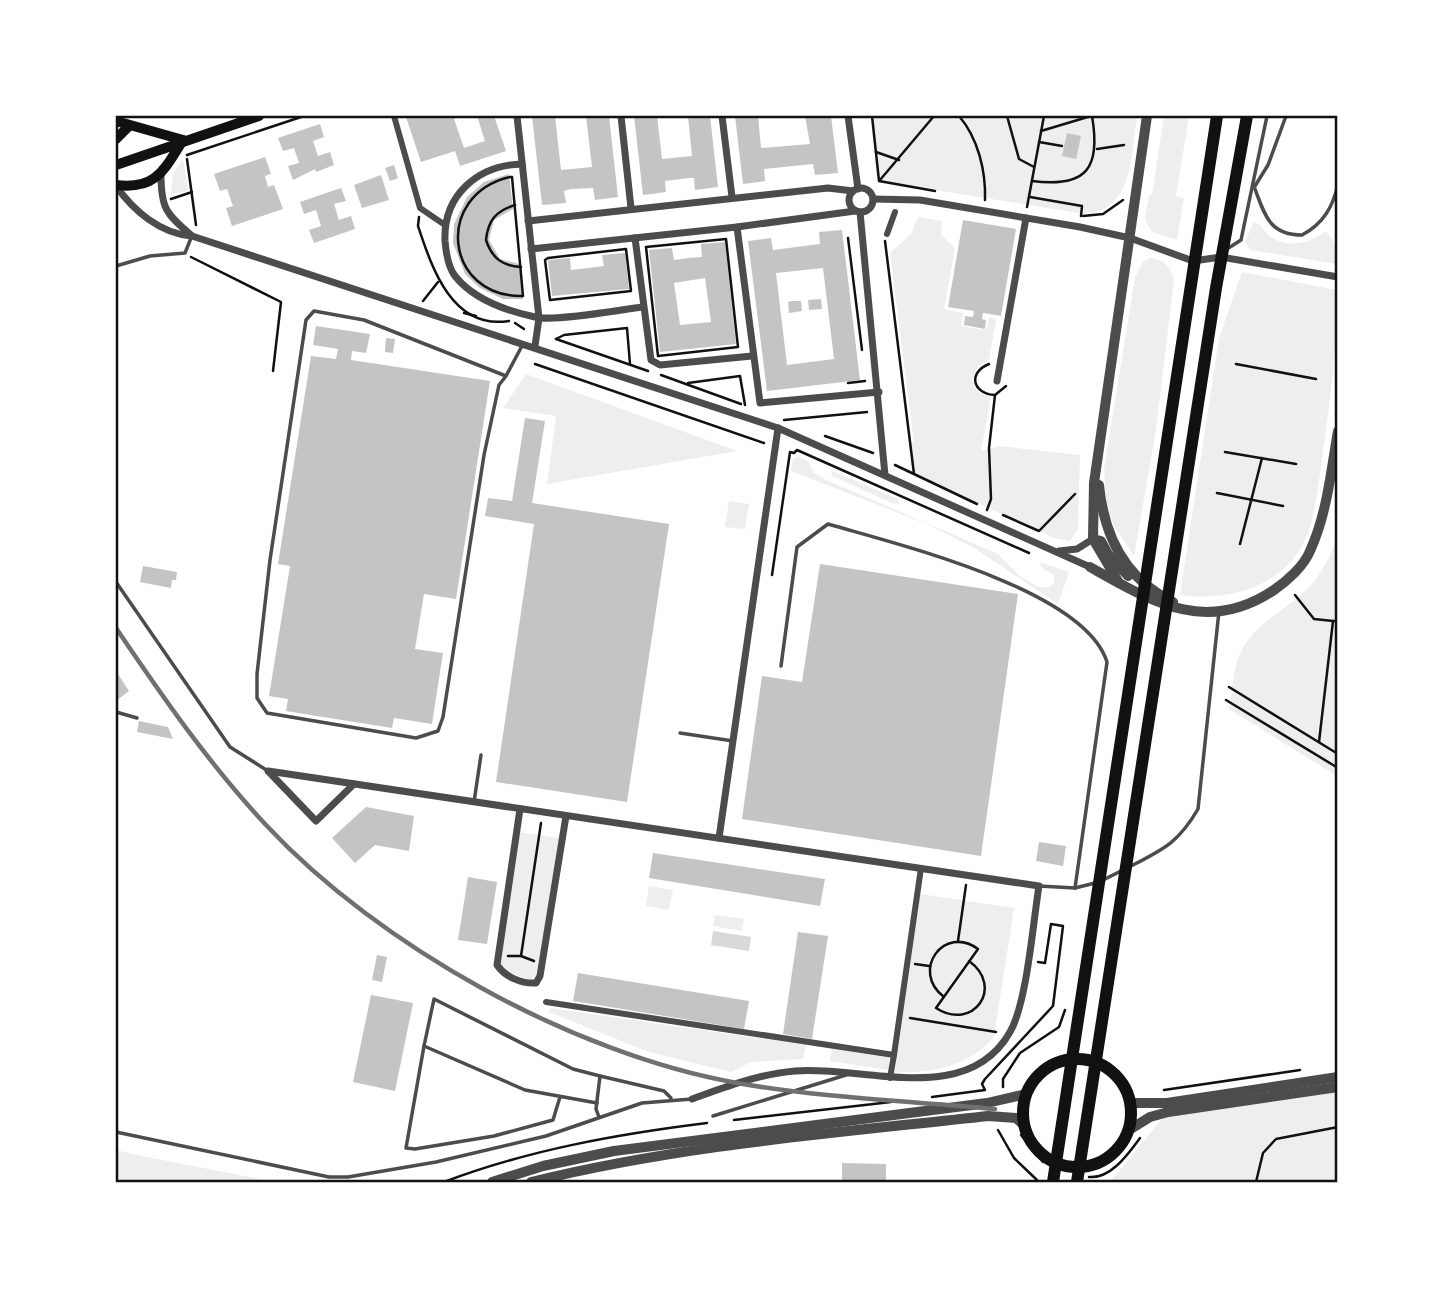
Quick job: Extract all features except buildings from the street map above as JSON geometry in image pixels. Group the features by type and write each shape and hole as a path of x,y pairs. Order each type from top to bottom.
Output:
{"main road":[{"path":"116,165 257,116"},
{"path":"1054,1182 1217,116"},
{"path":"1078,1175 1222,254 1247,116"},
{"path":"116,121 183,140"},
{"path":"116,139 129,126"},
{"path":"116,185 132,187 161,175 183,140"},
{"path":"1072,1058 1096,1062 1112,1071 1124,1086 1131,1103 1129,1130 1110,1156 1078,1175 1056,1166 1021,1129 1022,1108 1034,1079 1047,1067 1072,1058"}],"street":[{"path":"394,116 420,208 444,225"},
{"path":"517,116 539,318 535,346"},
{"path":"621,116 631,208"},
{"path":"722,116 732,197"},
{"path":"848,116 856,190 849,201 857,211 879,392 885,475"},
{"path":"1119,583 1093,539 1094,483 1147,116"},
{"path":"522,164 481,173 453,200 444,225 446,254 454,275 476,296 539,318 642,307"},
{"path":"161,175 165,200 175,222 192,236"},
{"path":"116,185 141,213 165,229 780,424 885,475 1059,551 1153,602 1189,610 1219,611 1249,607 1285,583 1310,554 1325,505 1338,431"},
{"path":"528,220 835,187 866,190 873,199"},
{"path":"873,199 893,197 920,200 1130,238 1193,261 1222,254 1338,277"},
{"path":"531,249 737,228 857,211 870,209 873,199"},
{"path":"885,234 895,212"},
{"path":"997,381 1026,218"},
{"path":"737,228 760,403 879,392"},
{"path":"635,238 651,360 660,365 752,356"},
{"path":"719,838 780,424"},
{"path":"1098,469 1101,509 1111,537 1126,566 1155,593"},
{"path":"1090,567 1105,557 1111,537"},
{"path":"1059,551 1077,549 1093,539"},
{"path":"1105,557 1134,582 1189,610"},
{"path":"268,771 1039,886 1019,1011 1010,1033 988,1058 954,1073 925,1078 797,1070 761,1076 692,1099"},
{"path":"268,771 316,821 354,784"},
{"path":"520,809 498,956 501,972 526,984 536,982 540,976 566,816"},
{"path":"890,1077 921,868"},
{"path":"546,1002 894,1055"},
{"path":"1131,1103 1167,1103 1338,1077"},
{"path":"1129,1130 1150,1117 1168,1112 1338,1087"},
{"path":"492,1182 543,1166 627,1149 987,1103 1026,1094"},
{"path":"531,1182 585,1169 687,1153 949,1120 1004,1115 1016,1118 1021,1129"}],"lane":[{"path":"1222,254 1241,240 1267,116"},
{"path":"1254,187 1273,156 1286,116"},
{"path":"1254,187 1271,227 1280,233 1302,235 1322,219 1334,203 1338,184"},
{"path":"116,266 150,256 176,256 185,253 192,236"},
{"path":"506,376 364,320 314,311 306,320 270,560 257,674 257,698 267,713 416,738 438,731 443,717 484,455 499,385 506,376 515,362 523,342"},
{"path":"782,666 797,547 828,524 976,567 1030,593 1093,634 1107,662 1075,888"},
{"path":"116,582 230,747 268,771"},
{"path":"1039,886 1075,888 1112,876 1172,844 1186,830 1198,809 1219,611"},
{"path":"116,712 137,718"},
{"path":"680,733 733,741"},
{"path":"474,802 481,755"},
{"path":"560,1097 553,1119 486,1137 415,1149 406,1148 434,999 573,1069 664,1091 672,1099"},
{"path":"424,1046 525,1090 597,1103"},
{"path":"713,1116 852,1073"},
{"path":"599,1117 597,1103 600,1076"},
{"path":"116,1132 330,1177 348,1177 436,1162 546,1136 642,1103 692,1099"}],"path":[{"path":"177,161 186,155 304,116"},
{"path":"872,116 879,181"},
{"path":"879,181 934,116"},
{"path":"959,116 975,142 985,179 985,200 996,202"},
{"path":"1007,116 1019,159 1034,167"},
{"path":"1017,205 1027,207 1044,116"},
{"path":"1032,181 1052,184 1074,179 1090,165 1097,149 1092,116 1041,131"},
{"path":"1039,142 1062,146"},
{"path":"1097,149 1124,145"},
{"path":"876,152 899,160"},
{"path":"186,155 197,227 190,225"},
{"path":"512,177 522,267 524,295 499,294 478,283 464,265 457,243 459,220 469,199 487,184 512,177"},
{"path":"879,181 945,193"},
{"path":"165,200 192,192"},
{"path":"165,200 167,193"},
{"path":"1029,197 1082,206 1081,216 1093,217 1103,214 1119,200 1127,200"},
{"path":"165,200 175,210"},
{"path":"515,205 493,217 486,240 497,260 522,267"},
{"path":"420,208 418,226 438,282 458,306 497,323 511,320 524,329"},
{"path":"885,234 914,474"},
{"path":"848,238 862,355"},
{"path":"646,253 658,356 738,347 728,242"},
{"path":"185,253 281,302 273,371"},
{"path":"560,256 545,260 550,300 632,291 627,256"},
{"path":"423,301 438,282"},
{"path":"556,339 564,335 627,328 630,365"},
{"path":"535,363 764,443"},
{"path":"1236,364 1316,379"},
{"path":"734,367 740,376 745,405"},
{"path":"843,384 866,381 864,368"},
{"path":"684,383 740,376"},
{"path":"985,518 991,499 989,448 997,381"},
{"path":"780,424 867,411 869,422"},
{"path":"872,443 873,454"},
{"path":"772,575 789,452 794,453 797,450 1029,553"},
{"path":"1225,452 1296,464"},
{"path":"1240,544 1262,458"},
{"path":"895,465 988,509"},
{"path":"1217,493 1283,506"},
{"path":"1000,514 1039,531 1075,494"},
{"path":"1295,595 1314,619 1335,621 1319,742"},
{"path":"1229,687 1338,754"},
{"path":"1226,700 1338,768"},
{"path":"498,956 521,956 543,812"},
{"path":"958,942 967,875"},
{"path":"985,1090 982,1084 985,1079 1053,1006 1063,926 1051,925 1045,963 1038,962"},
{"path":"944,997 933,986 929,967 938,949 958,942 978,950 970,961 944,997 936,1008 949,1016 969,1013 983,999 985,982 982,973 970,961"},
{"path":"1003,1087 1009,1066 1020,1053 1059,1027 1067,1006"},
{"path":"948,1024 949,1016"},
{"path":"899,1017 997,1032"},
{"path":"1159,1091 1311,1068"},
{"path":"998,1124 1004,1125"},
{"path":"1256,1182 1263,1153 1276,1139 1338,1127"},
{"path":"1021,1129 1036,1156 1056,1166"},
{"path":"998,1130 1014,1158 1037,1180"},
{"path":"1078,1175 1096,1178 1105,1174 1128,1154 1146,1130"}],"shaded area":[{"path":"873,116 1137,116 1131,162 1121,191 1113,202 1101,210 1085,214 879,181"},
{"path":"1164,116 1189,116 1176,196 1184,198 1177,240 1152,232 1145,219 1149,195 1152,195"},
{"path":"183,159 188,191 171,195 173,174"},
{"path":"918,217 942,221 941,235 955,248 944,309 963,313 961,326 986,330 989,317 996,319 989,361 979,365 972,379 979,393 991,397 981,451 999,446 1080,455 1078,529 1070,541 1054,538 914,474 910,442 914,442 890,253 911,234"},
{"path":"1254,222 1271,237 1292,244 1313,239 1326,231 1337,246 1337,264 1250,250 1245,241"},
{"path":"1150,258 1166,265 1174,280 1156,430 1134,556 1114,526 1107,508 1104,469 1135,277 1143,262"},
{"path":"1242,272 1337,290 1332,382 1314,510 1308,533 1299,551 1287,566 1272,578 1237,592 1218,596 1180,595 1219,338"},
{"path":"526,374 737,451 547,484 556,416 503,408"},
{"path":"799,457 808,461 814,473 826,480 998,554 1021,577 1039,587 1049,587 1054,583 1054,575 1043,569 1039,562 1069,572 1058,604 976,549 927,524 791,471 793,459"},
{"path":"832,471 898,499 899,503 894,504 832,476"},
{"path":"729,501 749,504 745,529 725,527"},
{"path":"1337,537 1337,776 1229,709 1235,669 1244,646 1258,629 1300,596 1318,577"},
{"path":"519,832 559,838 537,975 530,980 505,971 500,963"},
{"path":"649,886 673,890 669,910 646,906"},
{"path":"920,894 1014,908 994,1037 973,1055 949,1066 895,1072"},
{"path":"715,915 744,919 742,931 713,926"},
{"path":"713,931 751,937 749,951 711,945"},
{"path":"550,1008 806,1045 803,1059 751,1062 731,1072 649,1052 549,1012"},
{"path":"832,1049 890,1058 888,1070 830,1061"},
{"path":"1337,1089 1337,1182 1110,1182 1168,1112"},
{"path":"116,1150 137,1155 275,1182 116,1182"}],"railway":[{"path":"116,628 206,754 266,825 312,870 364,912 421,952 482,988 546,1021 674,1069 737,1083 801,1092 995,1109"}]}
